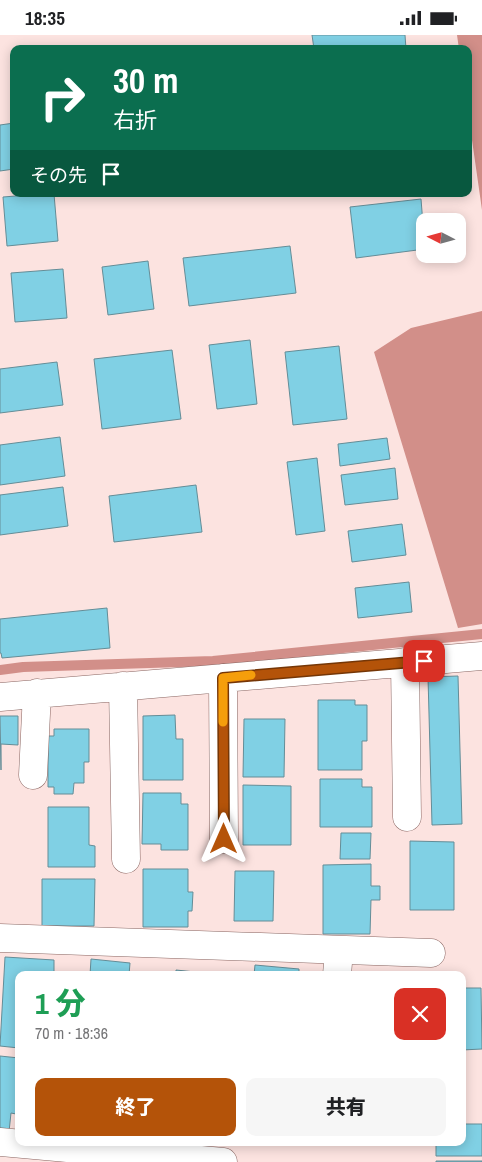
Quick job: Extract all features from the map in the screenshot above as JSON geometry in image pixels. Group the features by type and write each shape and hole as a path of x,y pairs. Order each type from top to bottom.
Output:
{"street":[{"path":"0,697 482,655"},
{"path":"405,662 407,817"},
{"path":"223,678 224,839"},
{"path":"123,686 126,859"},
{"path":"33,775 37,693"},
{"path":"0,938 338,962 431,953"},
{"path":"0,1142 15,1143"},
{"path":"45,1146 223,1162"}],"shaded area":[{"path":"457,35 482,35 482,210 472,140 472,45 458,45"},
{"path":"482,311 482,624 458,628 374,352 411,328"}],"building":[{"path":"312,35 405,35 406,45 313,45"},
{"path":"10,124 10,170 0,171 0,125"},
{"path":"3,197 54,197 58,241 7,246"},
{"path":"421,199 422,213 416,213 416,250 356,258 350,207"},
{"path":"290,246 296,293 189,306 183,258"},
{"path":"148,261 154,309 108,315 102,267"},
{"path":"63,269 67,318 15,322 11,273"},
{"path":"250,340 257,404 217,409 209,345"},
{"path":"339,346 347,419 293,425 285,352"},
{"path":"172,350 181,419 102,429 94,359"},
{"path":"57,362 63,405 0,413 0,369"},
{"path":"60,437 65,476 0,485 0,445"},
{"path":"387,438 390,459 340,466 338,444"},
{"path":"317,458 325,531 296,535 287,462"},
{"path":"395,468 398,499 345,505 341,475"},
{"path":"196,485 202,532 114,542 109,496"},
{"path":"63,487 68,526 0,535 0,495"},
{"path":"402,524 406,555 352,562 348,531"},
{"path":"409,582 412,612 358,618 355,588"},
{"path":"107,608 110,648 2,658 0,653 0,619"},
{"path":"458,676 462,824 432,825 428,677"},
{"path":"318,700 355,700 355,705 367,705 367,741 362,741 362,770 318,770"},
{"path":"175,715 176,739 183,739 183,780 143,780 143,716"},
{"path":"0,716 18,716 18,745 1,744 1,770"},
{"path":"244,719 285,719 284,777 243,777"},
{"path":"54,729 89,729 89,762 84,762 84,783 74,783 73,794 54,794 54,787 48,787 48,736 54,736"},
{"path":"320,779 362,779 362,787 372,787 372,827 320,827"},
{"path":"243,785 291,786 291,845 243,845"},
{"path":"143,793 181,793 181,804 188,804 188,850 161,850 161,844 142,844"},
{"path":"48,807 89,807 89,845 95,846 95,867 48,867"},
{"path":"341,833 371,833 370,859 340,859"},
{"path":"410,841 454,842 454,910 410,910"},
{"path":"371,864 371,886 380,886 380,900 371,900 370,934 323,934 323,865"},
{"path":"143,869 188,869 188,892 193,892 192,911 188,911 188,927 143,927"},
{"path":"235,871 274,871 273,921 234,921"},
{"path":"42,879 95,879 94,926 42,926"},
{"path":"5,957 54,960 54,971 15,971 15,1048 0,1046"},
{"path":"91,959 130,963 129,971 90,971"},
{"path":"255,965 299,969 299,971 254,971"},
{"path":"466,988 481,988 482,1049 466,1050"},
{"path":"0,1056 15,1058 15,1114 11,1113 9,1132 0,1131"},
{"path":"466,1124 482,1124 482,1156 436,1156 436,1146 466,1146"},
{"path":"482,1161 482,1162 436,1162"}],"waterway":[{"path":"0,670 23,667 213,661 482,634"}],"slow traffic":[{"path":"223,722 223,678 251,675"}],"route":[{"path":"224,839 223,678 424,661"}]}
